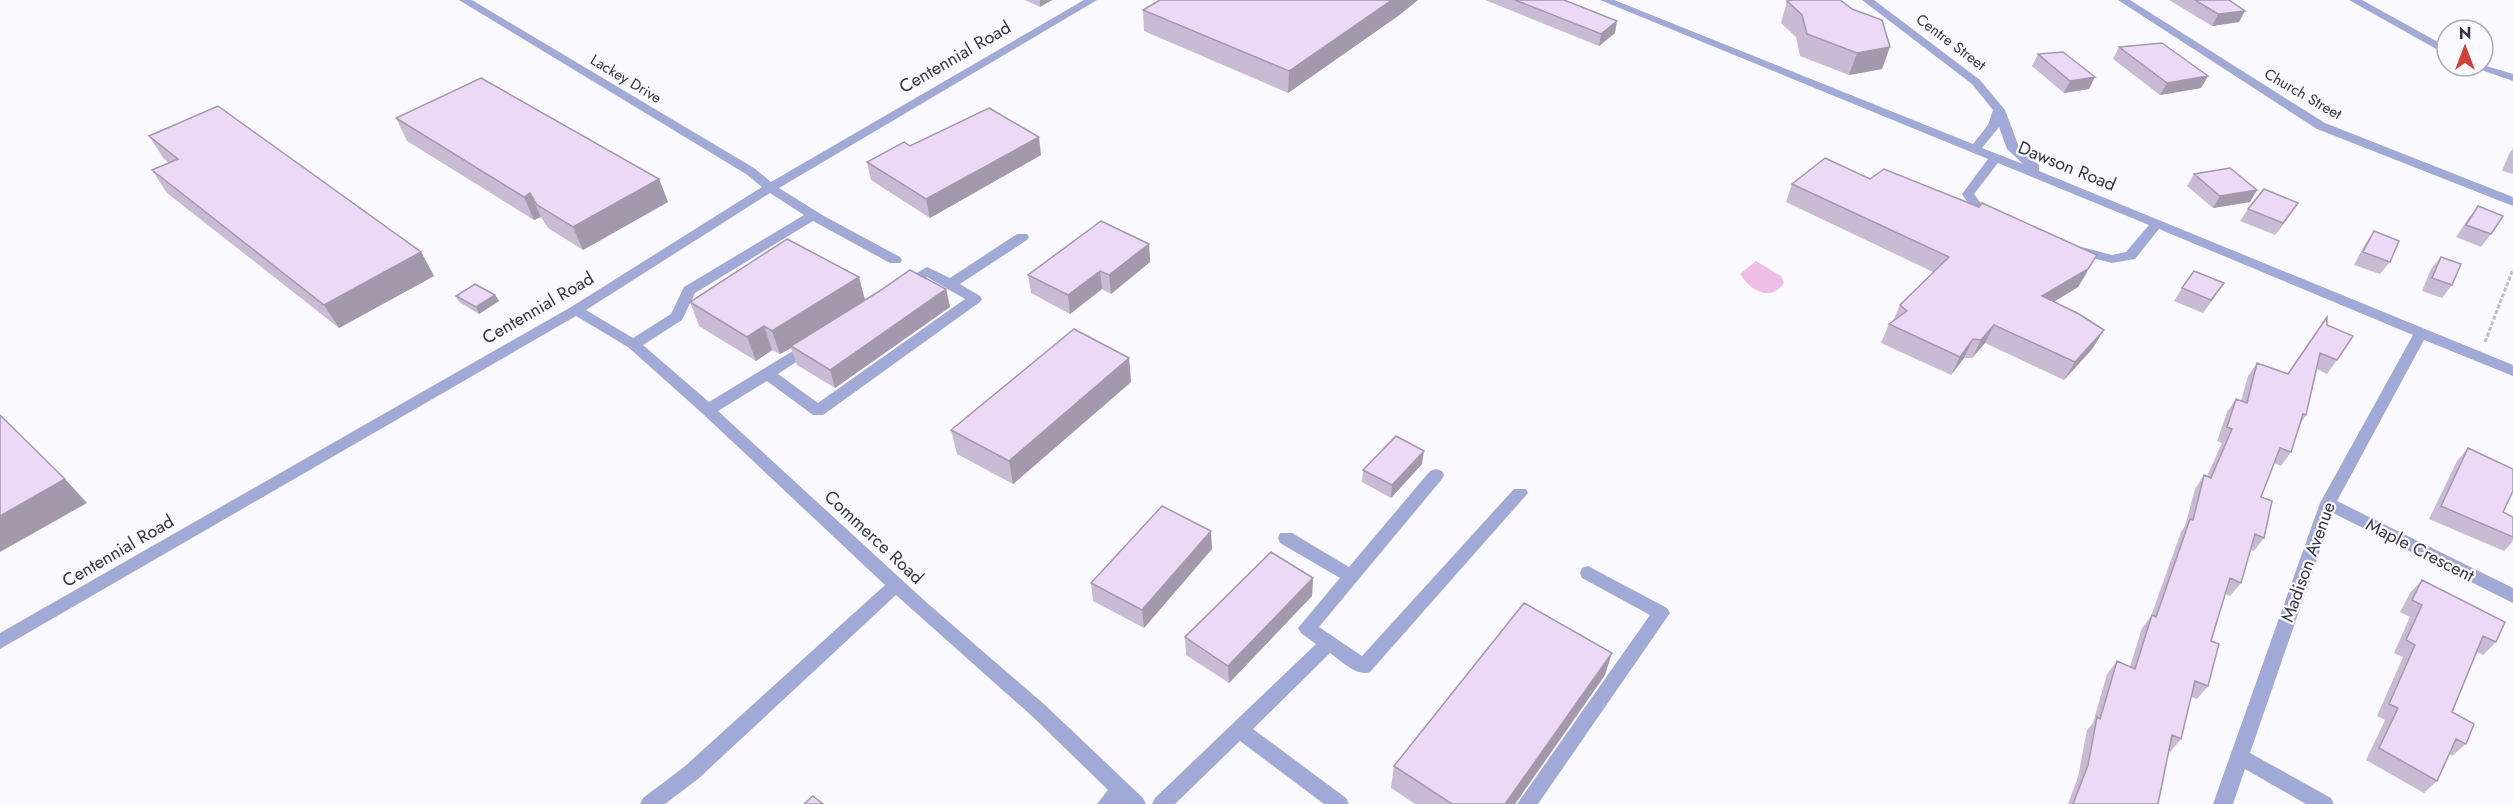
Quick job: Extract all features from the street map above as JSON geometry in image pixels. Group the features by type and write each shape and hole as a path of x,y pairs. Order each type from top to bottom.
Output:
{"street":[{"name":"Lackey Drive","path":"464,0 750,171 769,188 895,260"},
{"name":"Centennial Road","path":"0,642 576,310 769,188 1092,0"},
{"name":"Dawson Road","path":"1605,0 2054,181 2513,371"},
{"name":"Centre Street","path":"1868,0 1976,82 1999,110 2013,149 2054,181"},
{"name":"Church Street","path":"2124,0 2321,126 2513,202"},
{"path":"2354,0 2435,45"},
{"path":"2495,72 2513,78"},
{"path":"1974,150 1994,126 1999,110"},
{"path":"1995,158 1968,194 1975,205 2005,218"},
{"path":"633,344 677,317 689,290 814,214"},
{"path":"2066,244 2086,253 2112,259 2130,256 2157,224"},
{"path":"951,284 1022,237"},
{"path":"768,374 818,411 975,299 927,271 887,296"},
{"name":"Commerce Road","path":"576,310 633,344 708,410 896,585 1039,711 1136,804"},
{"name":"Madison Avenue","path":"2223,804 2328,503 2421,333"},
{"path":"708,410 828,335"},
{"path":"1436,475 1307,628 1364,668 1520,493"},
{"name":"Maple Crescent","path":"2328,503 2513,596"},
{"path":"1286,538 1351,576"},
{"path":"1527,804 1661,613 1587,573"},
{"path":"650,804 692,773 896,585"},
{"path":"1162,804 1329,643"},
{"path":"1239,729 1339,804"},
{"path":"2239,756 2324,804"},
{"path":"1107,804 1121,790"}],"path":[{"path":"2478,357 2513,269"}],"shaded area":[{"path":"1756,261 1781,276 1784,283 1778,289 1767,293 1760,292 1744,280 1740,274"}],"building":[{"path":"1160,0 1392,0 1289,71 1143,10"},
{"path":"1515,0 1564,0 1617,21 1601,34"},
{"path":"1840,0 1852,9 1882,20 1890,47 1857,53 1807,34 1802,15 1787,1"},
{"path":"2195,0 2229,0 2245,11 2218,14"},
{"path":"2162,43 2208,76 2167,83 2119,47"},
{"path":"2063,52 2095,77 2070,81 2038,54"},
{"path":"481,78 659,179 573,227 537,205 530,193 524,197 396,118"},
{"path":"218,106 421,252 324,305 152,170 178,159 149,136"},
{"path":"989,108 1039,137 926,199 867,162 904,142 910,146"},
{"path":"1825,158 1870,179 1884,169 1979,207 1982,203 2097,255 2088,269 2042,296 2079,314 2104,330 2075,362 1994,325 1981,340 1973,339 1960,357 1889,324 1907,311 1900,305 1949,257 1792,184"},
{"path":"2230,168 2257,190 2220,196 2194,174"},
{"path":"2264,189 2298,203 2283,223 2248,209"},
{"path":"2478,206 2503,216 2491,234 2466,225"},
{"path":"1101,221 1149,244 1109,275 1100,271 1068,295 1028,275"},
{"path":"2374,231 2399,241 2390,262 2363,252"},
{"path":"787,239 859,277 772,331 764,326 747,337 690,302"},
{"path":"2441,257 2461,264 2452,285 2432,278"},
{"path":"910,270 946,289 830,370 791,346 878,292"},
{"path":"2194,271 2224,283 2211,300 2182,288"},
{"path":"475,284 495,295 476,307 456,296"},
{"path":"2327,317 2327,325 2353,336 2337,360 2320,353 2306,415 2303,414 2291,452 2280,448 2261,497 2272,501 2264,538 2255,534 2241,583 2230,578 2211,641 2219,644 2208,686 2195,681 2181,739 2172,735 2158,804 2073,804 2088,765 2097,717 2100,719 2117,661 2135,669 2152,615 2156,617 2190,519 2193,520 2204,475 2211,478 2232,429 2227,427 2236,399 2247,403 2257,363 2288,374"},
{"path":"1074,329 1129,358 1009,461 951,430"},
{"path":"0,415 65,479 0,516"},
{"path":"1396,436 1424,451 1392,485 1363,470"},
{"path":"2468,448 2513,469 2513,491 2503,512 2513,517 2513,537 2441,506"},
{"path":"1162,506 1211,531 1142,610 1091,583"},
{"path":"1271,552 1313,578 1228,666 1185,637"},
{"path":"2422,580 2505,622 2496,642 2483,636 2452,712 2474,724 2466,744 2456,739 2437,781 2379,748 2398,708 2389,704 2415,645 2406,640 2422,605 2412,600"},
{"path":"1524,603 1612,653 1505,804 1452,804 1394,766"},
{"path":"813,796 823,804 804,804"}]}
